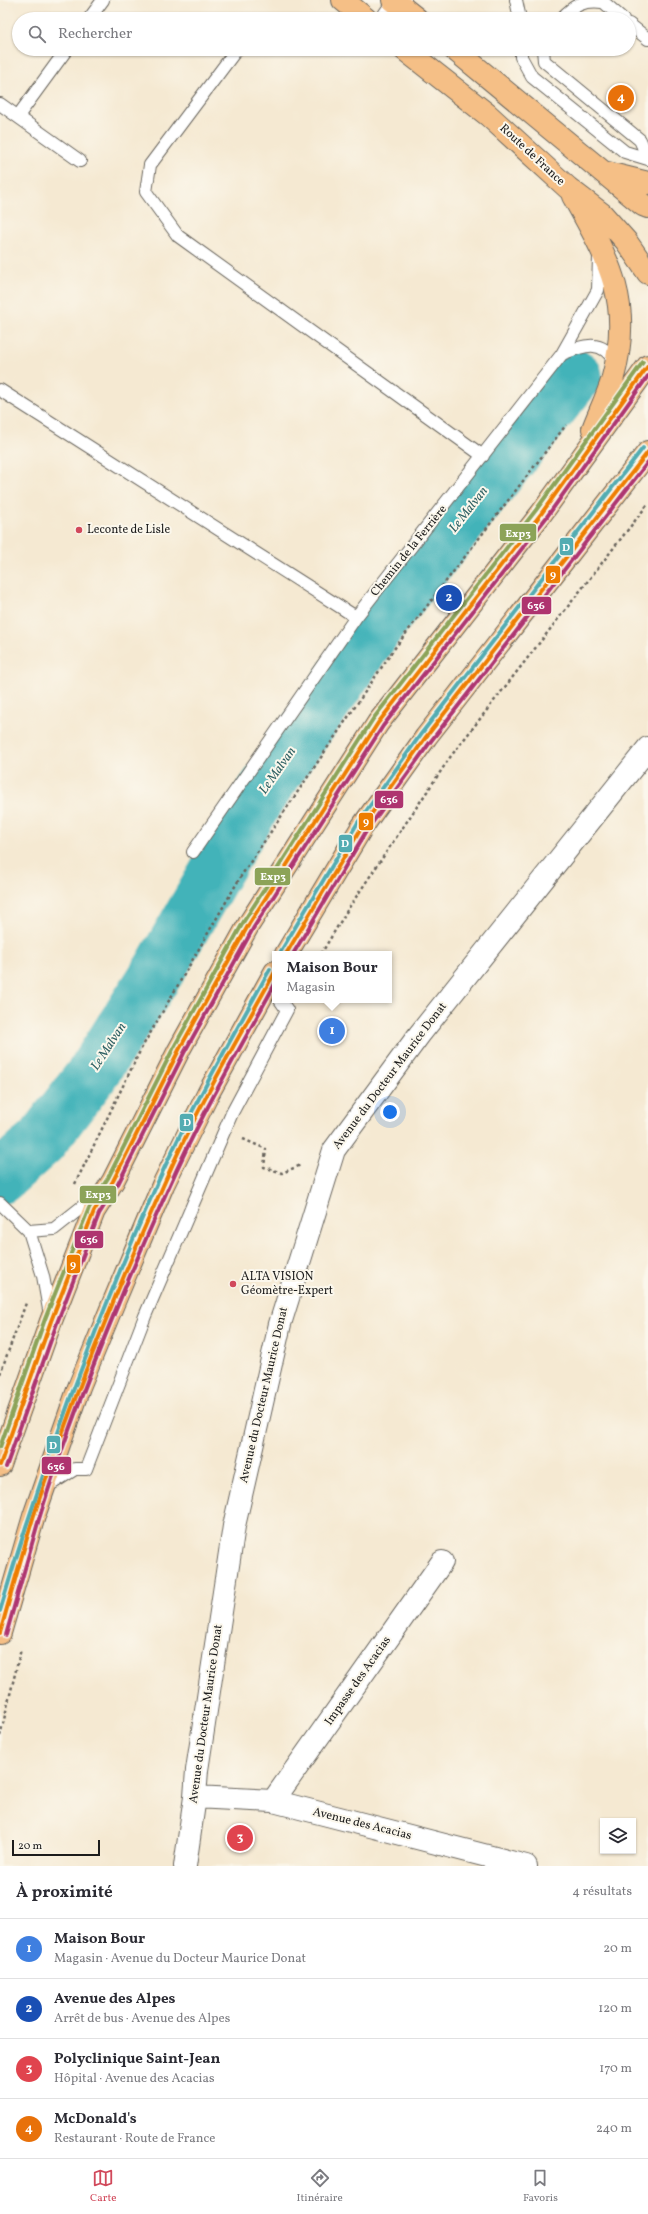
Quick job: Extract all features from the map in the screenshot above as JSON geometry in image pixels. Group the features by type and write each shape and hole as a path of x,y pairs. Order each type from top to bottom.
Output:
{"main road":[{"path":"343,0 358,12"},
{"path":"394,6 405,12"},
{"name":"Route de France","path":"413,56 488,115 568,188 602,214 626,241 648,273"},
{"path":"462,56 600,172 643,206 648,207"},
{"path":"600,172 648,183"},
{"path":"568,188 599,242 608,263 621,310 621,337 612,382 580,462"},
{"path":"0,1465 51,1321 94,1211 113,1181 179,1050 249,924 318,814 378,723 580,462 648,366"},
{"path":"288,951 362,827 426,737 648,452"},
{"path":"0,1633 43,1490 79,1387 163,1185 209,1092 272,992"}],"street":[{"name":"Avenue du Docteur Maurice Donat","path":"185,1866 195,1797 197,1770 234,1526 280,1324 334,1150 419,1035 648,748"},
{"name":"Impasse des Acacias","path":"272,1801 442,1562"},
{"name":"Avenue des Acacias","path":"195,1797 272,1801 526,1866"}],"lane":[{"path":"94,12 103,0"},
{"path":"516,0 519,12"},
{"path":"569,12 584,1 602,1 615,12"},
{"path":"636,30 648,39"},
{"path":"18,116 62,56"},
{"path":"232,56 150,165 146,192 178,236 483,456"},
{"path":"521,56 532,77 625,152 648,159"},
{"path":"544,56 544,61 640,140 648,159"},
{"path":"0,104 80,161"},
{"name":"Chemin de la Ferrière","path":"193,852 356,617 562,354 598,290 599,242"},
{"path":"562,354 589,345 598,346 612,356 616,363"},
{"path":"0,390 356,617"},
{"path":"43,1490 75,1469 86,1469 145,1316 224,1131 287,1010 283,1003"},
{"path":"29,1231 54,1229 62,1225 113,1181"},
{"path":"0,1203 29,1231 42,1276 51,1321"}],"path":[{"path":"413,623 567,423"},
{"path":"323,951 348,909 451,756 648,504"},
{"path":"224,1131 266,1149 264,1167 282,1173 334,1150"}],"waterway":[{"name":"Le Malvan","path":"0,1178 41,1141 91,1076 159,970 258,799 382,620 576,376"}],"transit line":[{"name":"Exp3","path":"0,1447 45,1319 89,1208 108,1178 174,1047 244,921 373,719 536,510 643,362"},
{"name":"9","path":"0,1465 51,1321 94,1211 113,1181 179,1050 249,924 378,723 541,514 648,366"},
{"name":"636","path":"6,1467 57,1323 99,1214 118,1184 184,1053 254,927 383,726 546,518 648,376"},
{"name":"D","path":"281,951 357,824 421,734 643,448"},
{"name":"9","path":"288,951 362,827 426,737 648,452"},
{"name":"636","path":"295,951 367,830 431,741 648,462"},
{"name":"D","path":"0,1611 52,1448 112,1289 157,1184 183,1129 270,969"},
{"name":"9","path":"0,1633 34,1515 48,1473 78,1390 128,1267 175,1158 216,1078 272,977"},
{"name":"636","path":"6,1635 39,1519 67,1435 115,1311 180,1163 219,1085 272,989"}],"place":[{"name":"McDonald's","path":"621,98"},
{"name":"Leconte de Lisle","path":"79,530"},
{"name":"Avenue des Alpes","path":"449,598"},
{"name":"Maison Bour","path":"332,1031"},
{"name":"ALTA VISION Géomètre-Expert","path":"233,1284"},
{"name":"Polyclinique Saint-Jean","path":"240,1838"}]}
